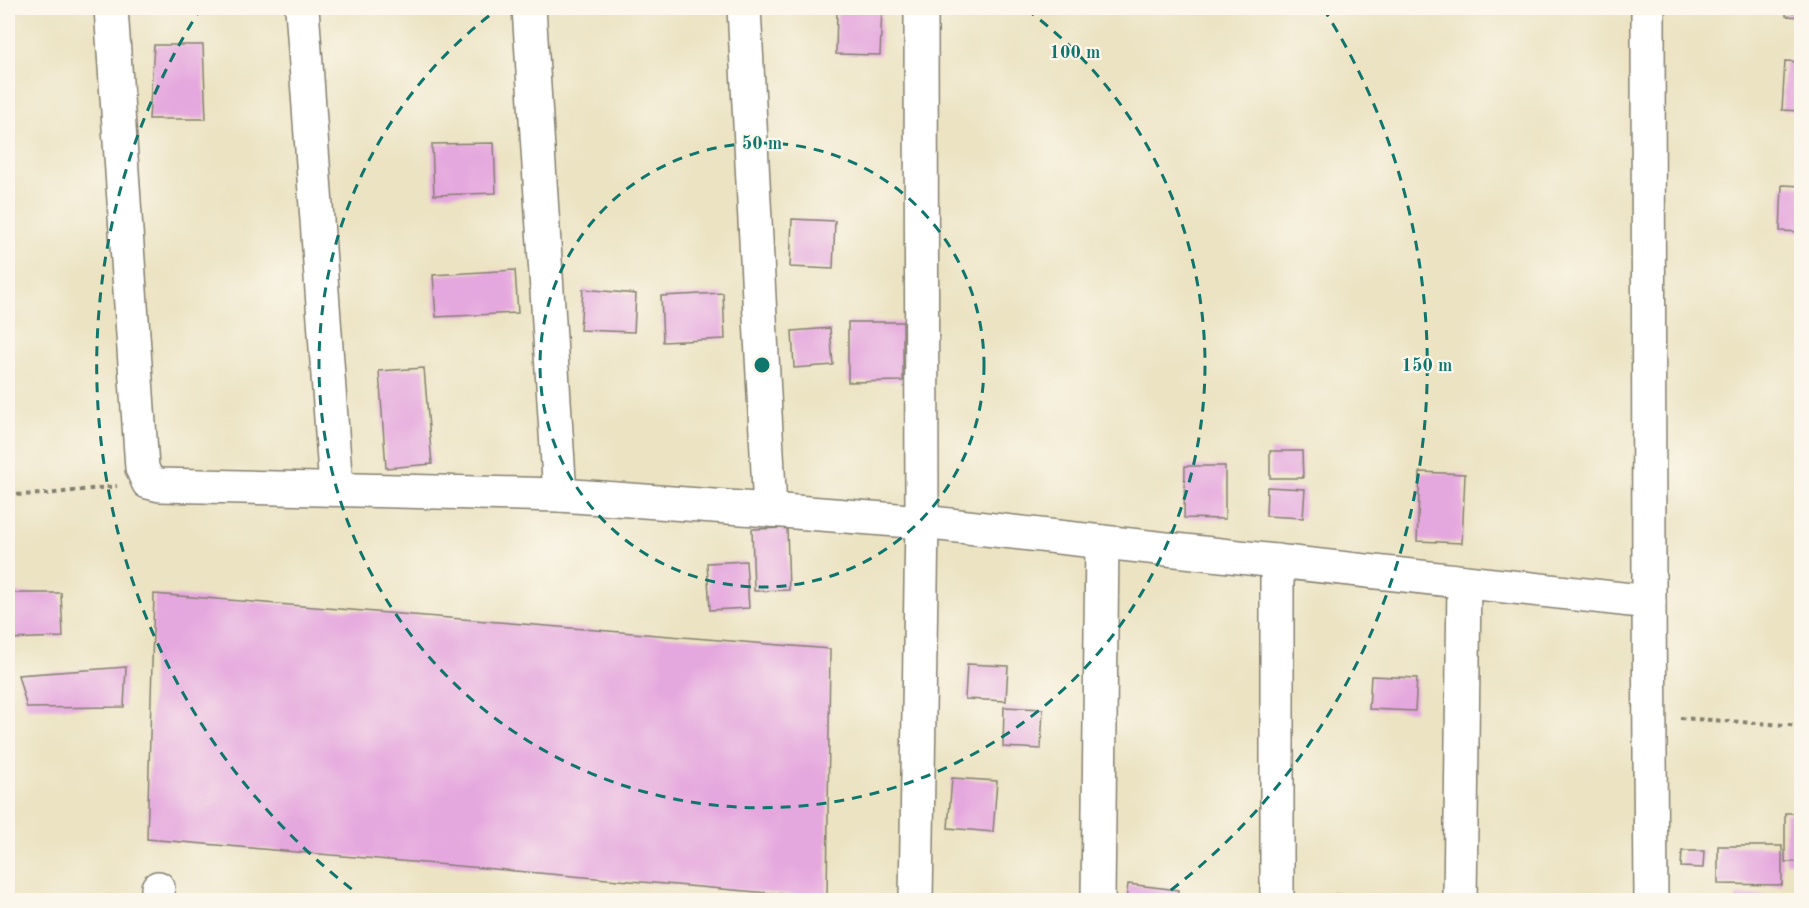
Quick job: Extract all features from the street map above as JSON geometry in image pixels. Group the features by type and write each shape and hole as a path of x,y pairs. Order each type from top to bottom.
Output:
{"street":[{"path":"111,8 142,468 148,482 160,485 560,495 922,522 1649,602"},
{"path":"302,8 336,489"},
{"path":"529,8 560,495"},
{"path":"744,8 770,510"},
{"path":"916,900 922,522 921,8"},
{"path":"1648,8 1651,900"},
{"path":"1098,900 1102,542"},
{"path":"1276,900 1277,561"},
{"path":"1460,900 1464,582"}],"path":[{"path":"8,495 46,494 148,482"},
{"path":"1650,715 1802,726"}],"building":[{"path":"837,8 882,8 880,55 836,54"},
{"path":"1786,8 1802,8 1802,17 1786,16"},
{"path":"154,45 203,45 206,119 149,119"},
{"path":"1785,61 1802,62 1802,111 1782,110"},
{"path":"494,143 496,193 434,195 432,144"},
{"path":"1782,185 1802,186 1802,232 1780,231"},
{"path":"792,219 835,221 833,269 790,267"},
{"path":"515,270 518,313 436,317 433,275"},
{"path":"583,289 636,294 634,332 580,330"},
{"path":"723,293 725,339 663,342 661,296"},
{"path":"848,322 903,322 903,381 848,382"},
{"path":"830,328 833,365 794,368 792,331"},
{"path":"424,368 432,464 386,468 379,371"},
{"path":"1270,451 1302,451 1303,478 1270,478"},
{"path":"1185,466 1225,466 1225,519 1184,518"},
{"path":"1420,472 1465,474 1462,543 1417,541"},
{"path":"1267,487 1305,489 1303,518 1266,516"},
{"path":"787,528 789,590 754,591 752,529"},
{"path":"746,561 749,608 710,610 707,563"},
{"path":"8,593 61,593 63,637 8,639"},
{"path":"154,594 830,649 827,898 147,839"},
{"path":"967,664 1008,666 1006,701 965,699"},
{"path":"126,667 124,707 27,708 18,675"},
{"path":"1371,676 1417,678 1415,711 1369,709"},
{"path":"1004,707 1043,709 1041,749 1003,747"},
{"path":"952,778 997,781 993,832 948,828"},
{"path":"1785,813 1802,813 1802,862 1785,862"},
{"path":"1718,846 1782,846 1782,885 1718,884"},
{"path":"1682,851 1704,851 1703,868 1681,867"},
{"path":"1128,884 1178,890 1177,900 1126,900"},
{"path":"1335,894 1371,897 1371,900 1335,900"},
{"path":"1736,895 1779,896 1778,900 1736,900"}]}
